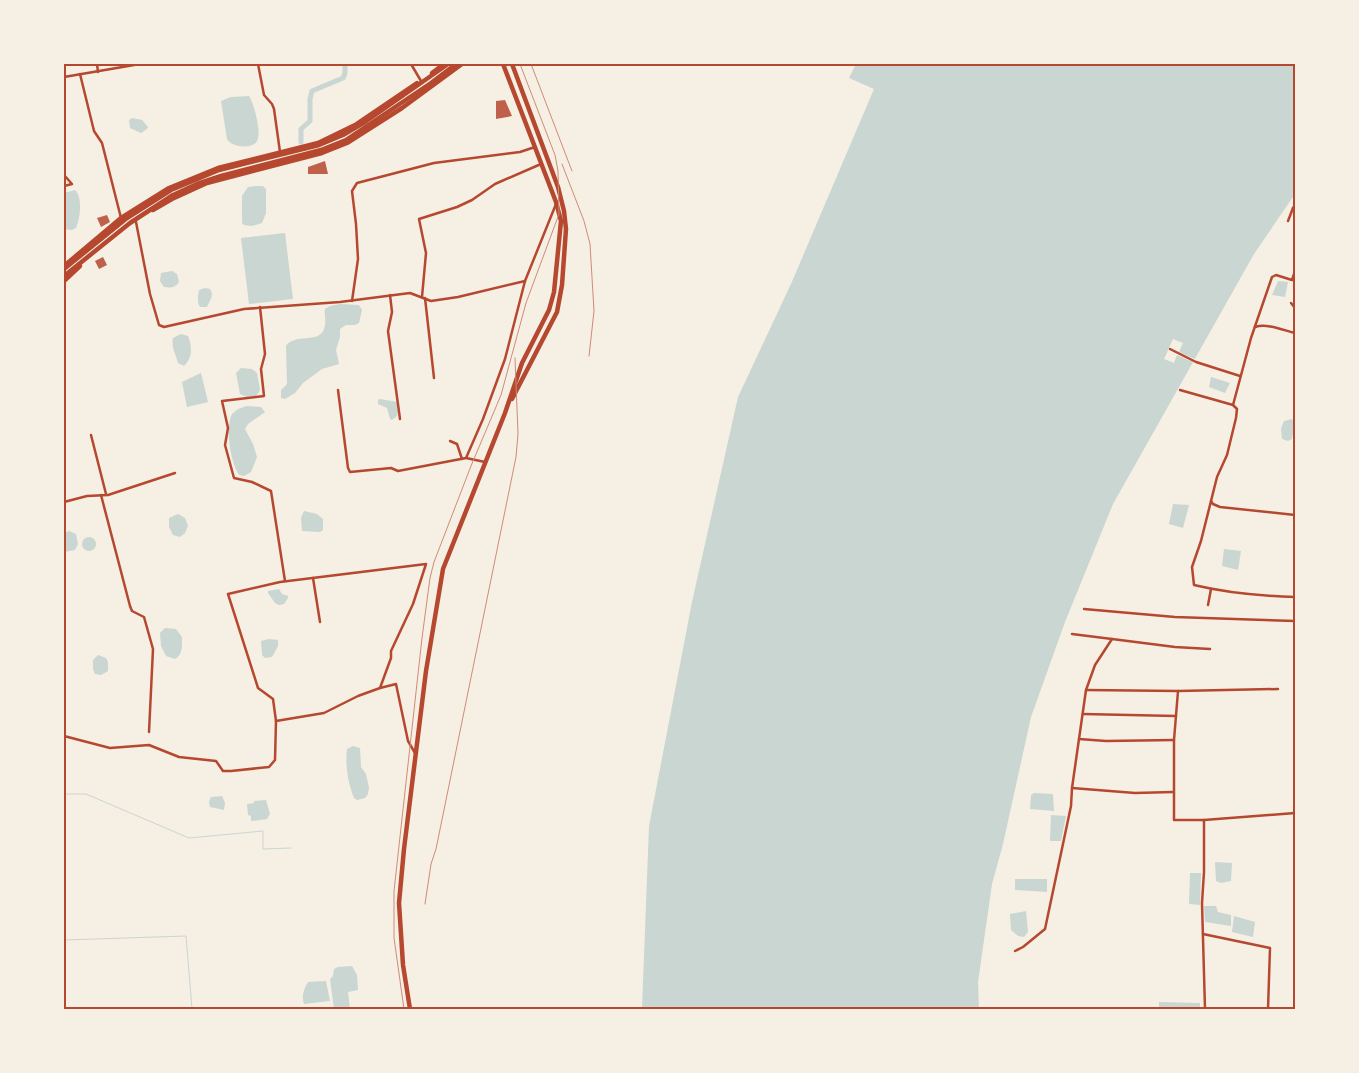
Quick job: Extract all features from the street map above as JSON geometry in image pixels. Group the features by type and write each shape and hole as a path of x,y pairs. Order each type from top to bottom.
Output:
{"main road":[{"path":"64,267 121,218 170,188 218,168 318,143 355,125 446,64"},
{"path":"64,267 127,218 171,190 219,170 319,145 343,135 386,108 446,64"},
{"path":"64,276 130,223 174,195 197,184 221,176 321,150 346,140 424,88 456,64"},
{"path":"64,281 92,256 136,222 172,199 207,183 322,153 348,143 402,108 462,64"},
{"path":"410,1009 403,965 399,903 415,753 426,670 443,569 505,413 522,363 549,310 554,292 561,221 556,202 503,64"},
{"path":"505,413 557,312 562,285 566,230 558,186 512,64"}],"street":[{"path":"97,64 98,72"},
{"path":"64,77 140,64"},
{"path":"258,64 263,92 274,109 280,152"},
{"path":"411,64 421,80"},
{"path":"80,74 94,131 102,143 121,218"},
{"path":"352,301 358,247 352,191 357,183 434,163 520,152 535,148"},
{"path":"434,378 424,298 426,253 419,219 472,200 495,184 541,164"},
{"path":"64,175 72,184 64,186"},
{"path":"464,459 483,419 505,359 525,282 556,202"},
{"path":"1288,221 1295,207"},
{"path":"136,222 150,294 161,327 221,316 244,309 352,301 410,293 431,301 525,282"},
{"path":"1233,405 1240,376 1272,277 1276,275 1292,280 1295,271"},
{"path":"390,295 392,312 388,331 400,419"},
{"path":"1291,303 1295,308"},
{"path":"260,308 265,354 260,368 264,396 222,401 228,428 225,445 234,478 252,482 271,491 285,581"},
{"path":"1255,327 1278,328 1295,333"},
{"path":"1170,349 1196,362 1240,376"},
{"path":"338,390 350,472 391,468 398,471 464,459 485,462"},
{"path":"1180,390 1233,405 1237,410 1227,455 1217,477 1201,542 1192,567 1194,585 1211,589 1295,597"},
{"path":"91,435 106,495"},
{"path":"450,441 457,444 464,459"},
{"path":"64,502 87,496 106,495 175,473"},
{"path":"101,495 130,606 132,611 144,617 151,636 153,661 150,732"},
{"path":"1211,501 1220,507 1295,515"},
{"path":"64,736 110,748 149,743 179,757 216,761 223,770 231,772 269,767 275,760 276,721 273,699 258,688 228,594 285,581 426,564 413,604 391,651 391,658 380,688"},
{"path":"313,578 320,622"},
{"path":"1208,605 1211,589"},
{"path":"1084,609 1176,617 1295,621"},
{"path":"1072,634 1175,647 1210,649"},
{"path":"1015,951 1023,947 1045,929 1071,806 1086,690 1095,665 1112,639"},
{"path":"276,721 324,713 358,696 396,684 408,741 415,753"},
{"path":"1086,690 1278,689"},
{"path":"1178,691 1174,740 1174,820 1204,820 1295,813"},
{"path":"1083,714 1176,716"},
{"path":"1079,739 1106,741 1174,740"},
{"path":"1072,788 1135,793 1173,792"},
{"path":"1204,820 1202,903 1205,1009"},
{"path":"1204,934 1270,948 1268,1009"}],"shaded area":[{"path":"856,64 1295,64 1295,194 1254,254 1113,504 1065,622 1031,717 1003,844 992,884 978,982 979,1009 642,1009 649,826 692,602 738,397 791,284 874,89 849,78"},
{"path":"249,96 257,118 258,137 257,141 251,146 237,146 227,139 221,101 231,97"},
{"path":"132,118 142,120 148,127 147,129 141,133 130,128 129,120"},
{"path":"263,186 266,189 266,213 262,223 252,226 244,225 242,223 242,196 248,187"},
{"path":"75,190 79,198 80,214 76,228 72,230 64,229 64,193"},
{"path":"285,233 293,299 249,304 241,238"},
{"path":"172,271 177,274 179,282 172,287 164,287 160,281 161,273"},
{"path":"1278,281 1288,282 1285,297 1272,295"},
{"path":"210,289 212,296 207,307 200,307 198,301 199,290"},
{"path":"340,304 359,305 362,310 359,323 346,325 340,329 336,350 339,364 322,369 303,383 295,393 285,399 281,398 281,390 287,384 286,346 295,340 312,338 321,334 325,324 325,309"},
{"path":"181,334 188,336 191,348 189,359 184,366 178,363 173,345 173,338"},
{"path":"241,368 252,369 257,373 260,390 256,396 247,397 240,394 236,373"},
{"path":"201,373 208,402 187,407 182,382"},
{"path":"1211,377 1230,383 1225,393 1209,387"},
{"path":"380,399 397,402 397,416 392,420 387,408 378,404"},
{"path":"247,406 261,407 265,412 248,424 245,429 257,457 251,472 244,476 239,475 233,462 229,427 232,414 238,409"},
{"path":"1292,419 1295,422 1292,439 1288,441 1282,439 1281,429 1284,421"},
{"path":"1173,504 1189,505 1183,528 1169,524"},
{"path":"304,511 317,514 323,519 323,530 320,532 302,531 301,518"},
{"path":"178,514 185,518 188,526 185,533 180,537 173,535 169,527 169,518"},
{"path":"69,531 76,534 78,544 75,550 64,552 64,533"},
{"path":"86,537 92,537 96,544 92,551 86,551 82,547 82,541"},
{"path":"1224,549 1241,551 1238,570 1222,566"},
{"path":"279,589 288,598 284,604 279,605 275,603 268,591"},
{"path":"165,628 176,629 182,637 181,652 175,659 166,656 161,646 160,633"},
{"path":"269,639 278,640 278,646 272,657 265,658 262,655 261,641"},
{"path":"98,655 106,658 108,662 108,671 101,675 95,674 93,669 93,660"},
{"path":"353,746 360,748 361,767 366,774 369,788 365,798 357,800 354,798 349,780 346,755 347,749"},
{"path":"1034,793 1053,794 1054,811 1030,809 1031,795"},
{"path":"222,796 225,803 224,810 210,807 211,797"},
{"path":"266,800 270,814 267,819 251,821 251,816 248,815 247,804"},
{"path":"1051,815 1066,816 1061,841 1050,841"},
{"path":"1215,862 1232,863 1231,881 1221,883 1216,881"},
{"path":"1190,873 1201,873 1200,905 1189,904"},
{"path":"1015,879 1047,879 1047,892 1015,890"},
{"path":"1204,906 1216,906 1218,912 1231,915 1231,926 1205,922"},
{"path":"1026,911 1028,932 1024,937 1018,936 1011,930 1010,914"},
{"path":"1234,916 1255,922 1253,937 1232,932"},
{"path":"352,966 357,975 358,990 348,992 350,1009 334,1009 330,979 333,976 334,969"},
{"path":"326,981 330,1001 304,1004 303,993 308,982"},
{"path":"1159,1002 1200,1003 1200,1009 1159,1009"}],"pier":[{"path":"1173,339 1183,343 1179,352 1197,360 1195,363 1177,355 1174,363 1164,359"}],"building":[{"path":"505,100 512,116 496,119 496,101"},
{"path":"325,161 328,174 308,174 308,167"},
{"path":"107,215 110,222 101,227 97,218"},
{"path":"103,257 107,265 99,269 95,261"}],"waterway":[{"path":"301,142 301,129 310,121 312,91 343,78 345,64"},
{"path":"64,794 86,794 189,838 263,831 263,849 291,848"},
{"path":"64,940 186,936 192,1009"}],"railway":[{"path":"404,1009 394,938 394,891 430,578 434,562 471,466 501,395 526,303 559,214 558,171 555,155 520,64"},
{"path":"531,64 572,171"},
{"path":"562,164 584,221 590,244 594,311 589,356"},
{"path":"425,904 431,864 436,849 516,457 518,434 515,358"}]}
